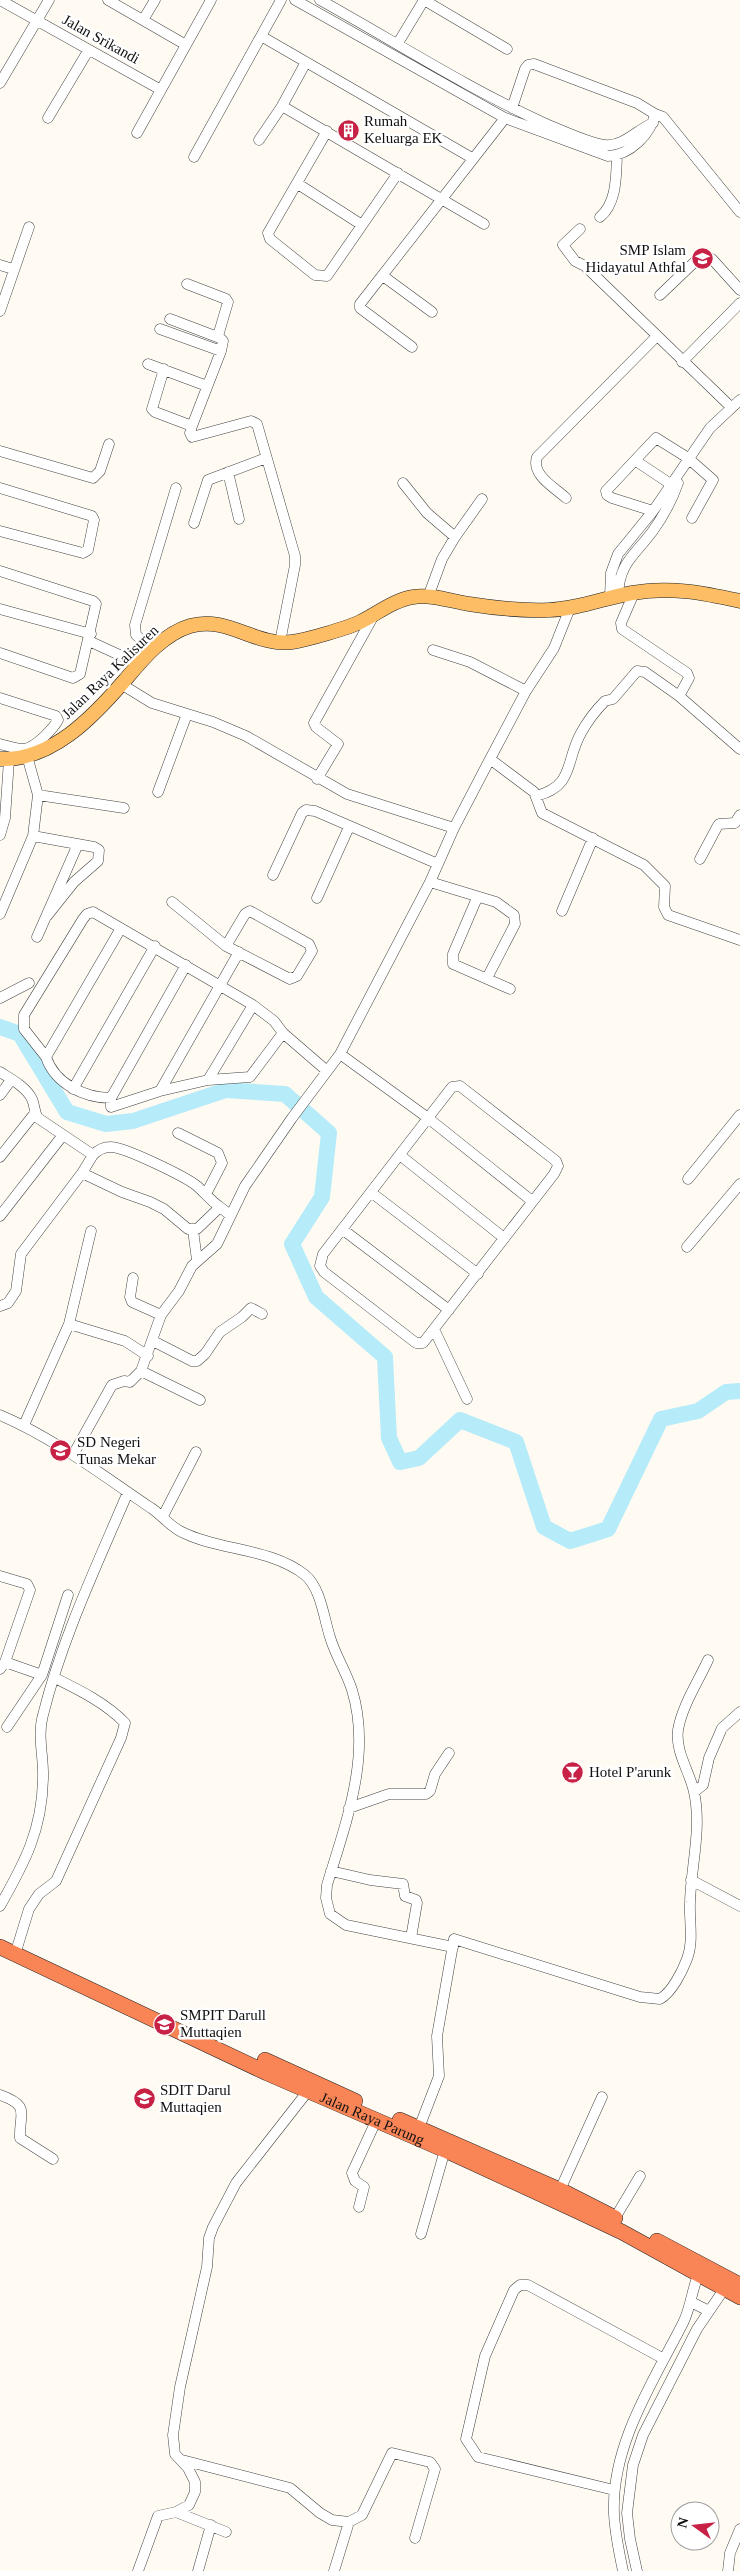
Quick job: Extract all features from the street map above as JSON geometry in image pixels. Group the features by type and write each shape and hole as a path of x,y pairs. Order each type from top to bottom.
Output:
{"highway":[{"name":"Jalan Raya Parung","path":"4,1948 622,2232 732,2285 740,2297"},
{"name":"Jalan Raya Parung","path":"301,2084 419,2128 560,2190 615,2218 701,2270"}],"main road":[{"name":"Jalan Raya Kalisuren","path":"4,760 43,751 63,740 154,650 190,626 214,622 280,642 292,642 346,627 401,600 413,597 428,597 490,607 548,610 570,608 634,592 693,591 740,601"}],"street":[{"name":"Jalan Srikandi","path":"0,0 88,51 161,90"},
{"path":"0,83 49,0"},
{"path":"108,0 186,45"},
{"path":"143,20 156,0"},
{"path":"137,133 211,0"},
{"path":"194,157 281,0"},
{"path":"295,0 505,118 608,156 617,156 647,135 654,118"},
{"path":"320,0 512,108 558,128 606,145 623,142 654,118 666,118 740,212"},
{"path":"398,43 424,0 507,49"},
{"path":"261,36 472,158"},
{"path":"48,118 88,51"},
{"path":"259,140 282,106 306,62"},
{"path":"512,108 525,69 528,65 534,64 637,103 654,118"},
{"path":"282,106 484,224"},
{"path":"412,347 360,308 382,276 472,158 505,118"},
{"path":"327,131 298,184 271,226 268,237 315,275 327,276 398,173"},
{"path":"600,217 610,206 616,176 617,156"},
{"path":"298,184 362,225"},
{"path":"0,310 29,226"},
{"path":"580,229 565,242 564,248 575,262 585,266 682,362 731,407"},
{"path":"660,295 702,255 712,259 740,290"},
{"path":"0,265 13,269"},
{"path":"382,276 432,312"},
{"path":"186,284 226,299 228,302 218,336"},
{"path":"682,362 740,303"},
{"path":"170,319 218,336 223,340 190,433 196,437 254,422 256,424 295,556 295,565 288,592 280,642"},
{"path":"160,329 220,351"},
{"path":"566,498 537,472 534,464 537,457 656,336"},
{"path":"148,364 207,386"},
{"path":"164,369 152,409 154,412 192,426"},
{"path":"614,597 622,568 657,525 688,458 710,428 740,400"},
{"path":"653,512 625,503 606,493 608,488 656,438 688,458 713,480 692,518"},
{"path":"0,450 93,478 100,471 109,444"},
{"path":"194,523 208,480 266,458"},
{"path":"636,460 674,486"},
{"path":"228,472 239,519"},
{"path":"403,483 427,513 454,537"},
{"path":"614,597 613,565 618,554 674,486"},
{"path":"0,488 92,516 94,520 88,550 83,553 0,531"},
{"path":"154,650 136,635 136,625 176,488"},
{"path":"428,597 442,559 454,537 482,499"},
{"path":"0,572 93,601 96,604 90,638 80,674 73,678 0,653"},
{"path":"634,592 621,623 622,629 687,673 689,678 679,696"},
{"path":"73,1455 109,1388 116,1383 135,1380 141,1371 153,1342 161,1315 197,1260 209,1253 217,1244 245,1186 292,1118 340,1054 430,882 454,828 490,759 526,691 554,648 570,608"},
{"path":"0,609 90,638 139,664"},
{"path":"317,779 338,744 316,727 314,723 374,614"},
{"path":"433,650 470,662 526,691"},
{"path":"536,796 551,792 561,784 566,777 581,732 605,701 613,699 637,671 645,672 679,696 740,749"},
{"path":"121,684 152,702 231,730 266,746 317,779 347,794 454,828"},
{"path":"0,698 58,718 52,728 28,748 20,749 0,744"},
{"path":"158,792 187,714"},
{"path":"0,914 33,836 38,795 27,756"},
{"path":"490,759 536,796 542,813 644,865 657,876 665,886 664,910 671,917 740,940"},
{"path":"0,835 5,818 4,760"},
{"path":"38,795 124,808"},
{"path":"274,875 302,813 306,810 315,811 438,864"},
{"path":"700,859 716,827 720,824 735,823 740,815"},
{"path":"317,898 349,827"},
{"path":"33,836 78,844 99,850 98,861 78,878 47,916"},
{"path":"562,911 593,838"},
{"path":"37,938 78,844"},
{"path":"430,882 504,906 514,915 515,921 487,978"},
{"path":"477,898 452,960 456,966 510,989"},
{"path":"172,902 226,946 290,979 294,979 312,951 312,946 250,911 245,914 226,946"},
{"path":"111,1098 95,1098 73,1089 57,1075 46,1057 24,1030 24,1015 87,914 93,912 155,946 253,1005 274,1021 283,1033 327,1071"},
{"path":"46,1057 121,928"},
{"path":"73,1089 155,946"},
{"path":"160,1091 239,952"},
{"path":"186,965 111,1098 110,1104 113,1107 160,1091 208,1080 250,1077 283,1033"},
{"path":"0,998 29,983"},
{"path":"208,1080 253,1005"},
{"path":"340,1054 428,1118 532,1201"},
{"path":"0,1072 30,1095 34,1113 38,1118 93,1154"},
{"path":"0,1094 11,1080"},
{"path":"460,1086 556,1161 558,1166 554,1174 423,1344 416,1343 321,1268 323,1254 401,1156 428,1118 452,1087 460,1086"},
{"path":"0,1157 34,1113"},
{"path":"688,1179 740,1115"},
{"path":"178,1133 218,1154 222,1159 222,1163 206,1194"},
{"path":"0,1216 63,1136"},
{"path":"0,1306 8,1303 16,1291 21,1254 82,1172 93,1154 99,1150 112,1146 184,1178 230,1214"},
{"path":"401,1156 504,1238"},
{"path":"82,1172 164,1209 193,1230 197,1260"},
{"path":"687,1247 740,1184"},
{"path":"372,1193 478,1274"},
{"path":"193,1230 201,1226 220,1207"},
{"path":"342,1229 449,1310"},
{"path":"24,1425 69,1324 91,1232"},
{"path":"133,1278 130,1297 132,1302 161,1315"},
{"path":"153,1342 192,1361 197,1361 202,1359 220,1332 242,1318 251,1308 262,1314"},
{"path":"69,1324 125,1342 148,1356"},
{"path":"434,1329 467,1399"},
{"path":"141,1371 200,1400"},
{"path":"0,1415 24,1425 73,1455 163,1516 184,1533 270,1558 305,1575 312,1584 331,1642 352,1691 357,1716 360,1751 349,1808 327,1885 327,1906 330,1914 337,1921 346,1925 453,1947"},
{"path":"163,1516 196,1452"},
{"path":"0,1906 27,1858 42,1811 41,1729 55,1678 82,1600 128,1492"},
{"path":"0,1576 26,1584 30,1590 2,1666 42,1674"},
{"path":"7,1728 42,1674 68,1595"},
{"path":"419,2128 439,2076 437,2036 454,1939 640,1997 660,1999 668,1993 687,1958 691,1937 690,1880 696,1842 694,1792 678,1745 678,1731 682,1713 708,1660"},
{"path":"4,1948 39,1894 56,1882 121,1738 124,1723 117,1714 84,1693 55,1678"},
{"path":"694,1792 702,1785 709,1758 722,1728 740,1712"},
{"path":"349,1808 389,1794 426,1794 430,1790 435,1774 449,1753"},
{"path":"331,1871 370,1880 403,1884 405,1896 416,1900 411,1938"},
{"path":"690,1880 740,1906"},
{"path":"138,2571 158,2516 176,2512 189,2505 195,2492 195,2482 188,2468 178,2459 173,2448 173,2435 188,2349 206,2267 209,2238 236,2183 301,2084"},
{"path":"0,2095 12,2099 20,2106 23,2113 20,2138 53,2159"},
{"path":"560,2190 602,2097"},
{"path":"359,2207 364,2187 354,2181 352,2173 376,2120"},
{"path":"421,2234 445,2150"},
{"path":"615,2218 640,2176"},
{"path":"623,2571 616,2541 614,2490 619,2461 631,2429 683,2322 701,2270"},
{"path":"614,2490 478,2457 466,2439 484,2356 514,2290 520,2285 528,2285 664,2359"},
{"path":"637,2571 627,2513 632,2465 642,2435 697,2329 709,2311 732,2285"},
{"path":"691,2302 709,2311"},
{"path":"683,2322 697,2329"},
{"path":"178,2459 290,2488 320,2513 332,2520 349,2522 362,2515 392,2453 430,2462 435,2469 415,2538"},
{"path":"619,2461 632,2465"},
{"path":"176,2512 226,2532"},
{"path":"334,2571 349,2522"},
{"path":"198,2571 211,2525"},
{"path":"728,2571 730,2553 740,2529"}],"waterway":[{"path":"0,1027 20,1034 67,1112 106,1124 133,1121 226,1090 285,1094 329,1133 322,1197 292,1244 316,1297 385,1357 389,1438 400,1462 419,1458 460,1420 516,1442 544,1527 570,1541 608,1529 661,1419 698,1411 726,1392 740,1391"}],"place":[{"name":"Rumah Keluarga EK","path":"348,130"},
{"name":"SMP Islam Hidayatul Athfal","path":"702,259"},
{"name":"SD Negeri Tunas Mekar","path":"61,1451"},
{"name":"Hotel P'arunk","path":"573,1772"},
{"name":"SMPIT Darull Muttaqien","path":"164,2024"},
{"name":"SDIT Darul Muttaqien","path":"144,2099"}]}
